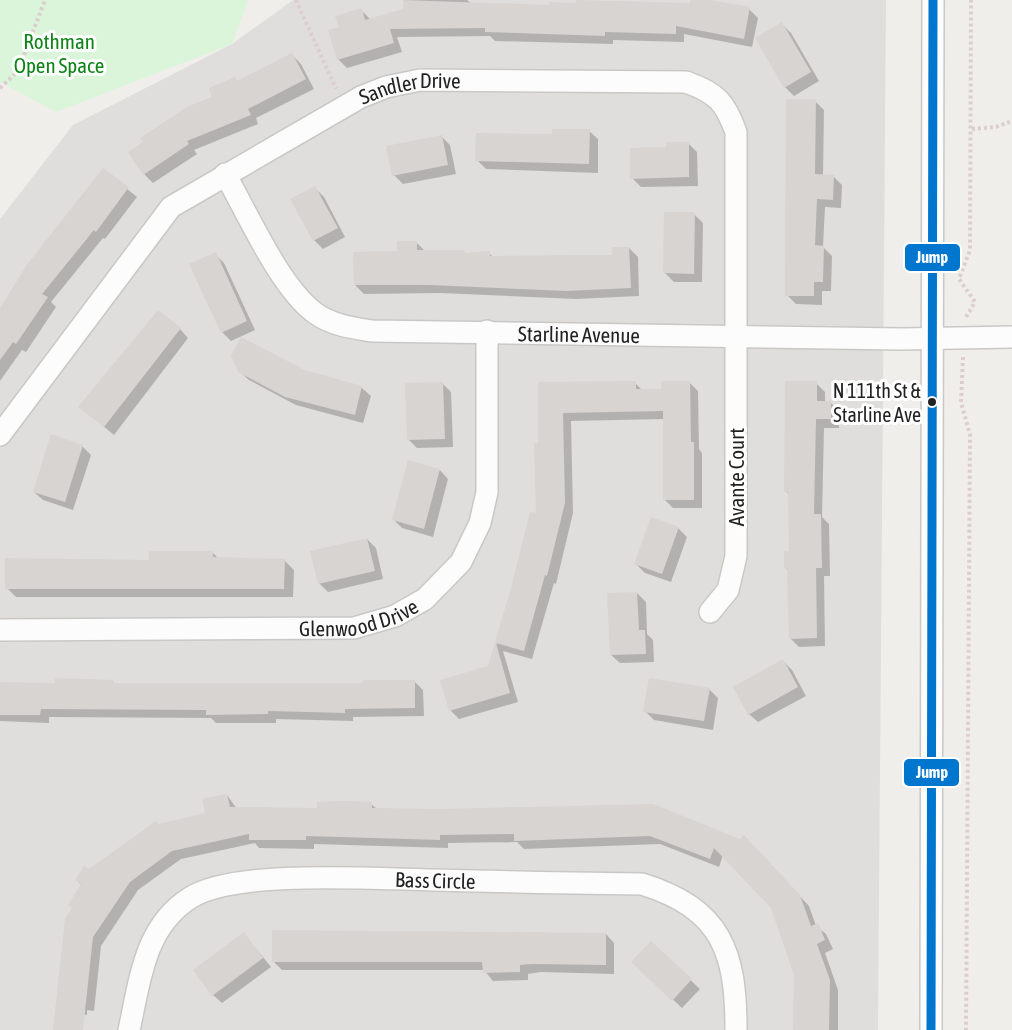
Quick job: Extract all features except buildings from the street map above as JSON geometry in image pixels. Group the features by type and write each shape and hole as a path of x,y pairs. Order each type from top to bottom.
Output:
{"street":[{"path":"931,1030 933,0"},
{"name":"Sandler Drive","path":"0,435 171,207 345,106 386,87 420,80 686,82 710,91 728,109 736,132 736,335"},
{"name":"Starline Avenue","path":"225,174 292,291 316,314 347,327 372,330 487,330 934,339 1012,337"},
{"name":"Glenwood Drive","path":"0,630 354,628 395,616 425,599 460,562 480,523 487,492 487,330"},
{"name":"Avante Court","path":"710,612 728,590 736,556 736,335"},
{"name":"Bass Circle","path":"129,1030 146,951 164,921 190,897 222,884 248,880 363,879 642,884 669,893 693,907 713,927 727,951 736,987 736,1030"}],"path":[{"path":"0,88 18,71 45,0"},
{"path":"296,0 345,106"},
{"path":"964,321 975,302 959,279 970,250 971,0"},
{"path":"972,129 996,127 1012,121"},
{"path":"963,356 961,402 970,435 966,1030"}],"shaded area":[{"path":"293,0 886,0 878,1030 0,1030 0,219 73,125 232,44"}],"green space":[{"name":"Rothman Open Space","path":"0,0 248,0 232,44 56,112 0,82"}],"transit line":[{"name":"Jump","path":"931,1030 933,0"}],"place":[{"name":"N 111th St & Starline Ave","path":"932,402"}]}
